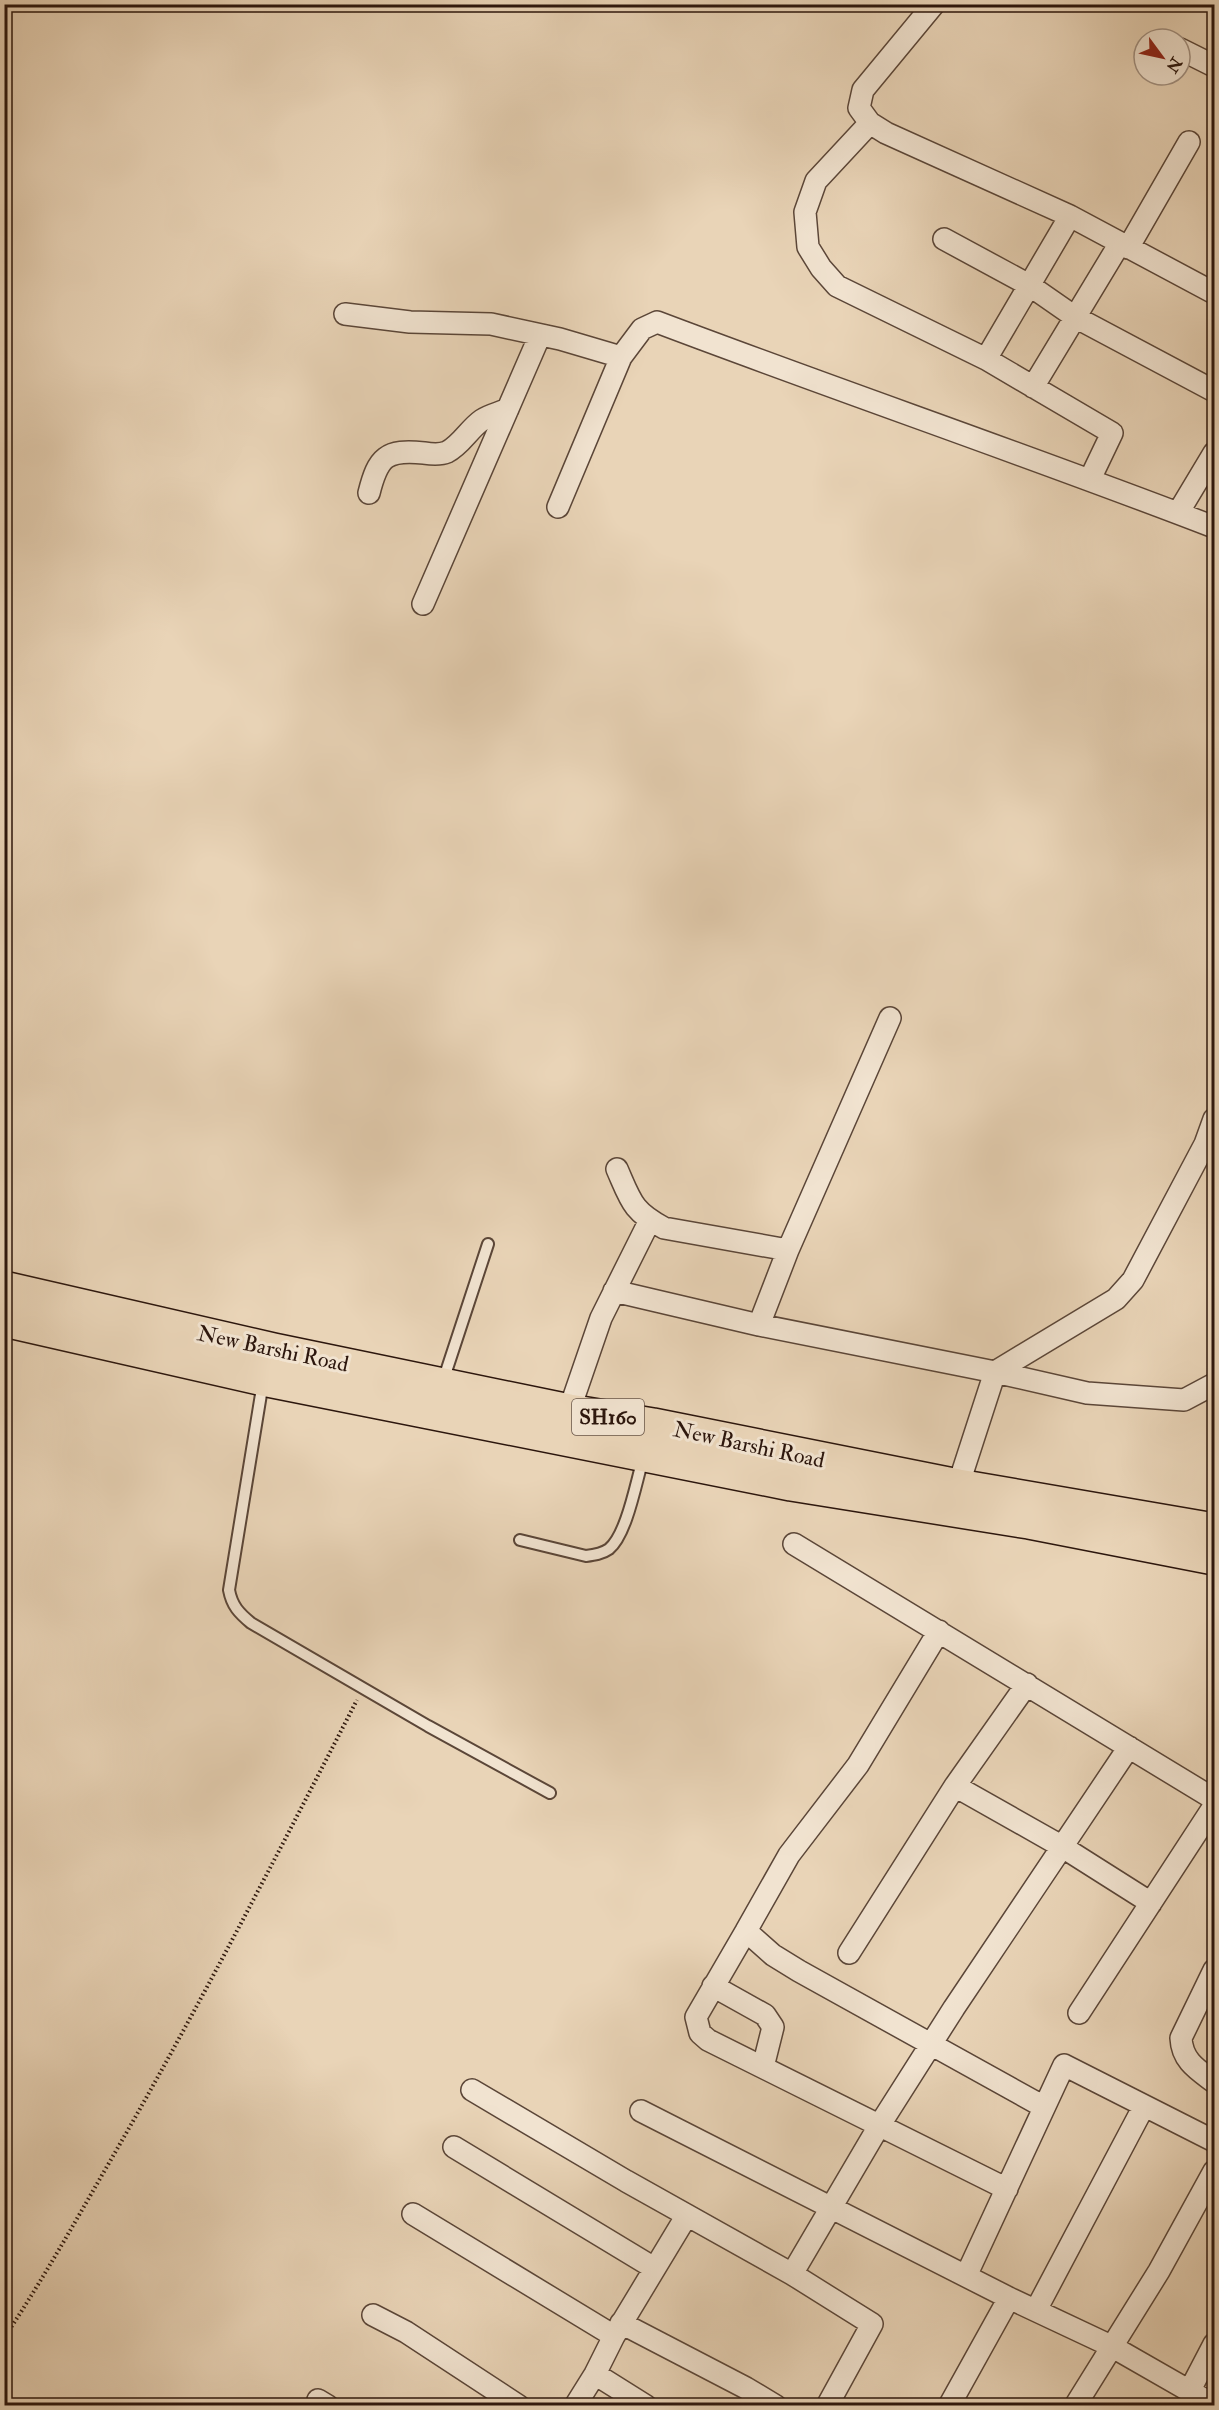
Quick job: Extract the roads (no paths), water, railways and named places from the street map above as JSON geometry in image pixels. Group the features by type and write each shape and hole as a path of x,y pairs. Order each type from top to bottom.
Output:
{"main road":[{"name":"New Barshi Road","path":"4,1288 273,1350 569,1411 653,1425 958,1486 1215,1530"},
{"name":"New Barshi Road","path":"4,1320 263,1379 645,1453 791,1484 1029,1522 1215,1558"}],"street":[{"path":"934,4 863,90 859,108 870,123 886,133 1070,216 1215,293"},
{"path":"1192,55 1215,66"},
{"path":"870,123 816,181 805,213 808,248 837,286 986,359 1112,433 1090,479"},
{"path":"1033,387 1075,317 1189,142"},
{"path":"986,359 1070,216"},
{"path":"944,239 1029,285 1075,317 1215,391"},
{"path":"345,314 410,322 491,324 621,357"},
{"path":"558,507 621,357 642,329 657,322 824,385 1090,479 1215,527"},
{"path":"423,604 540,335"},
{"path":"369,493 374,471 390,454 402,451 443,454 453,448 482,420 508,409"},
{"path":"1178,513 1215,453"},
{"path":"759,1325 788,1250 890,1017"},
{"path":"958,1486 995,1372 1116,1299 1133,1280 1210,1146 1215,1119"},
{"path":"617,1169 633,1205 650,1220 664,1228 788,1250"},
{"path":"569,1411 601,1318 650,1220"},
{"path":"614,1291 759,1325 995,1372 1087,1393 1184,1400 1215,1384"},
{"path":"794,1544 1215,1799"},
{"path":"939,1631 858,1765 789,1855 712,1986 696,2018 700,2033 708,2040 1006,2189"},
{"path":"849,1953 955,1786 1027,1684"},
{"path":"792,2274 879,2126 931,2044 1061,1846 1129,1748"},
{"path":"955,1786 1061,1846 1151,1903"},
{"path":"1079,2013 1215,1806"},
{"path":"746,1931 782,1961 1044,2107"},
{"path":"1215,1970 1181,2038 1185,2057 1194,2067 1215,2082"},
{"path":"712,1986 765,2015 773,2027 763,2067"},
{"path":"966,2276 1064,2065 1215,2141"},
{"path":"472,2090 792,2274 872,2324 827,2406"},
{"path":"1036,2310 1144,2106"},
{"path":"641,2111 1009,2298 1111,2346 1215,2405"},
{"path":"454,2147 654,2268"},
{"path":"1075,2406 1159,2271 1215,2170"},
{"path":"413,2214 617,2329 749,2397 776,2406"},
{"path":"575,2406 617,2329 687,2215"},
{"path":"949,2406 1009,2298"},
{"path":"373,2315 406,2332 519,2406"},
{"path":"1190,2390 1215,2344"},
{"path":"594,2374 646,2406"}],"lane":[{"path":"442,1384 488,1244"},
{"path":"263,1379 229,1590 238,1612 251,1623 363,1688 550,1793"},
{"path":"520,1540 586,1556 609,1548 623,1526 645,1453"}]}
